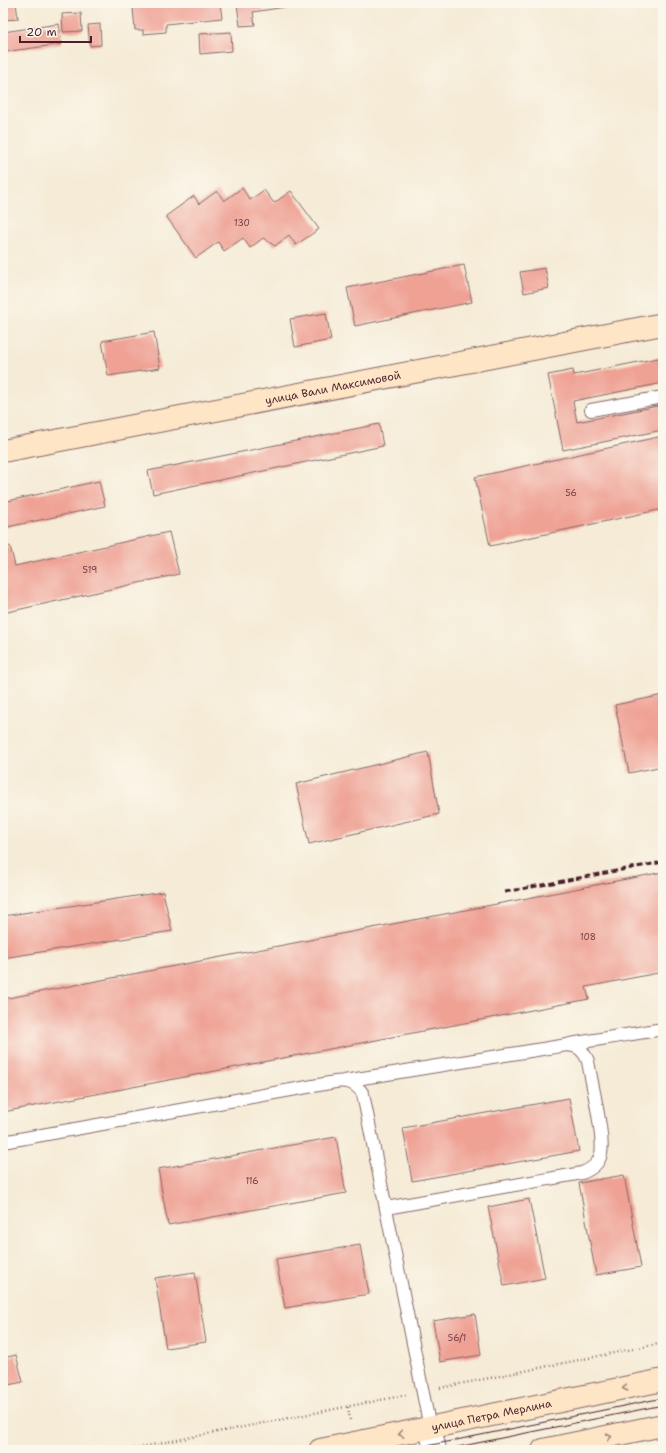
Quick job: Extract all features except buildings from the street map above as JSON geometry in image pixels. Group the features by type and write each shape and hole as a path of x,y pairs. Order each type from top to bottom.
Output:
{"street":[{"name":"улица Вали Максимовой","path":"3,451 663,324"},
{"name":"улица Петра Мерлина","path":"320,1450 663,1380"},
{"path":"543,1450 663,1425"},
{"path":"430,1428 435,1450"}],"lane":[{"path":"591,410 663,397"},
{"path":"3,1142 342,1081 663,1029"},
{"path":"386,1208 582,1173 592,1168 600,1158 602,1143 588,1061 584,1052 577,1046 567,1045"},
{"path":"342,1081 356,1086 363,1094 430,1428"}],"path":[{"path":"126,1450 663,1343"}],"tram line":[{"path":"407,1450 663,1398"},
{"path":"443,1450 663,1405"}],"railway":[{"path":"505,892 663,862"}]}
